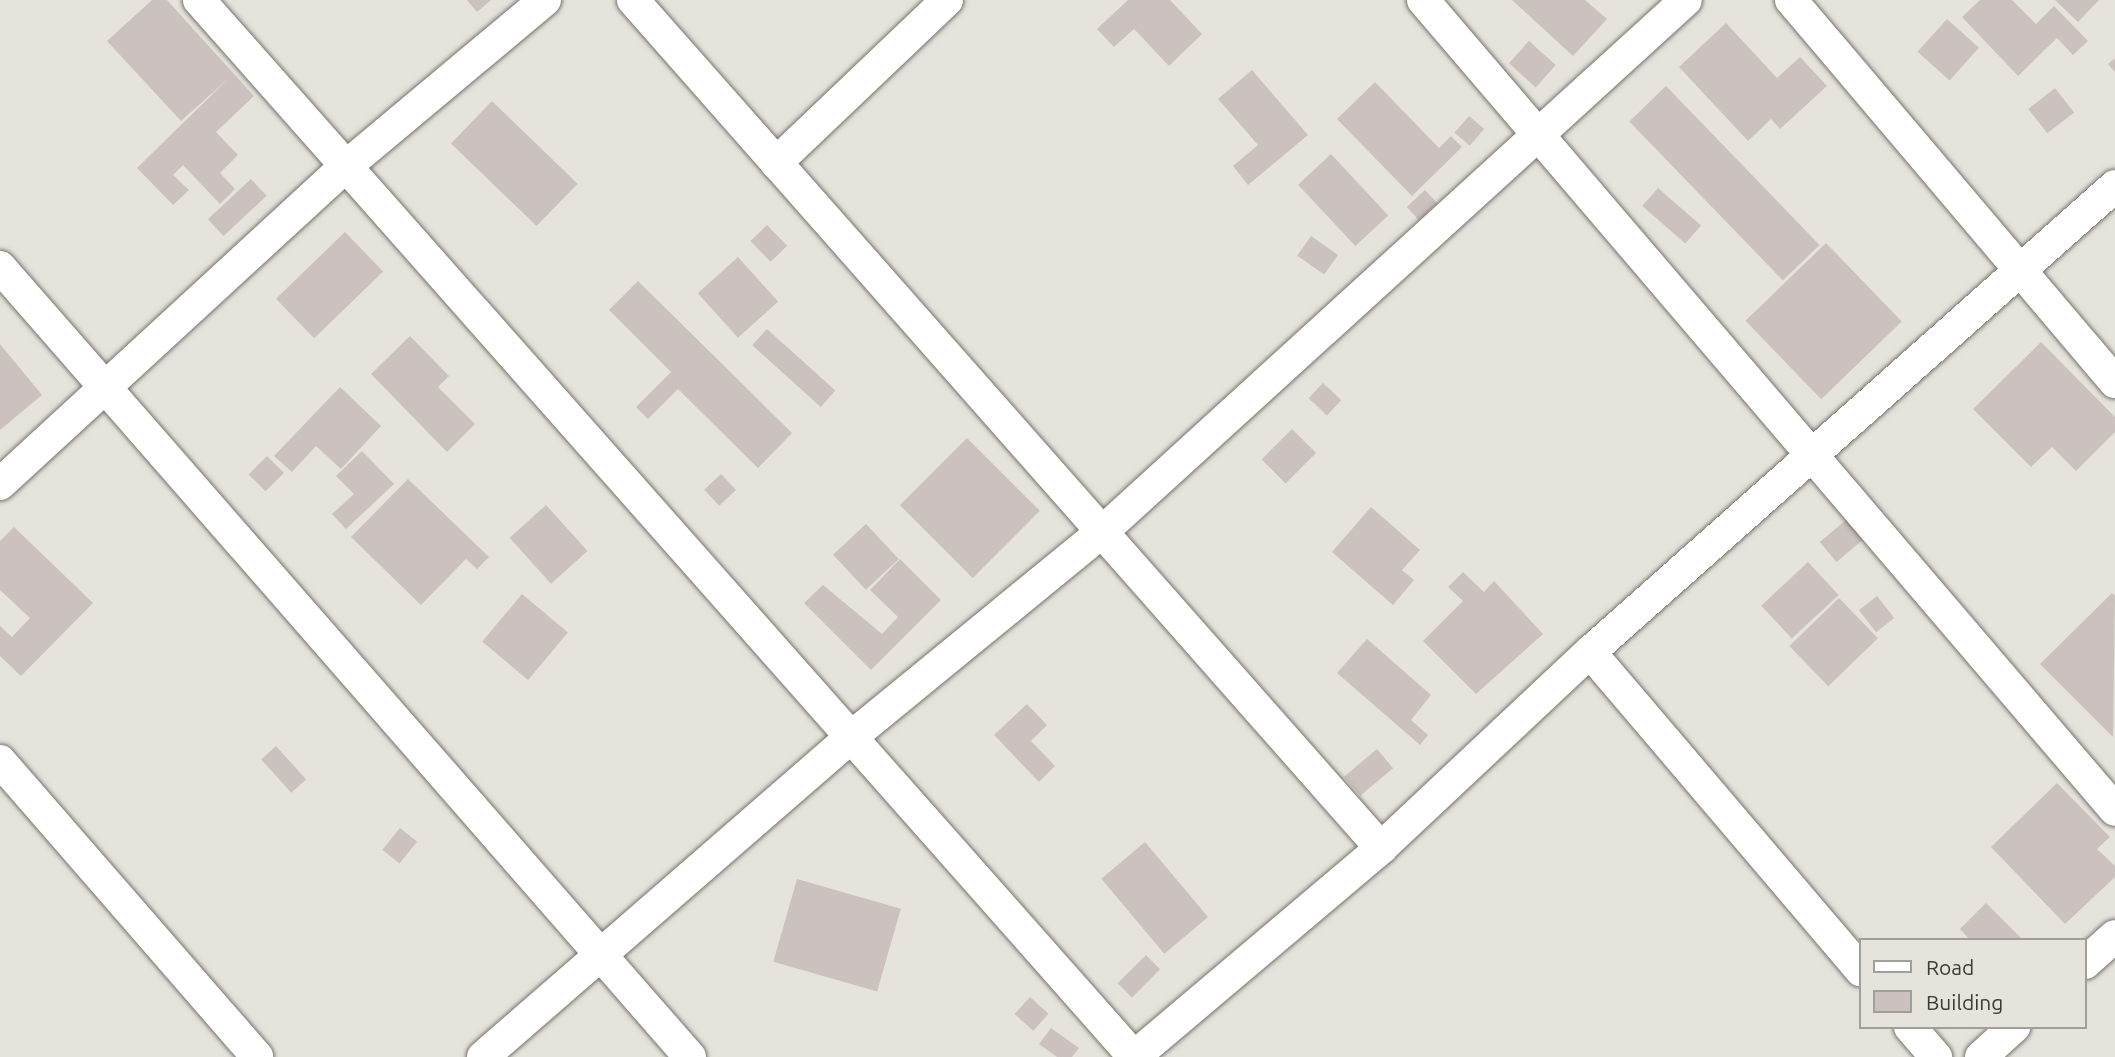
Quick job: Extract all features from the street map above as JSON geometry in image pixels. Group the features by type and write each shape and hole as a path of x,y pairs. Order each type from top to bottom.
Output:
{"street":[{"path":"199,0 344,168 855,734 1134,1057 1381,848 1590,652 2115,186"},
{"path":"0,484 344,168 545,0"},
{"path":"633,0 1381,848"},
{"path":"776,163 947,0"},
{"path":"1423,0 1814,454 2115,810"},
{"path":"483,1057 855,734 1101,533 1686,0"},
{"path":"1791,0 2115,382"},
{"path":"0,267 602,953 690,1057"},
{"path":"1590,652 1860,969"},
{"path":"0,761 257,1057"},
{"path":"2087,961 2115,936"},
{"path":"1912,1029 1936,1057"},
{"path":"1980,1057 2012,1029"}],"building":[{"path":"152,0 167,0 254,96 216,132 238,155 220,173 235,189 220,204 183,165 173,175 189,190 173,205 137,168 229,78 181,121 107,41"},
{"path":"467,0 491,0 477,12"},
{"path":"1128,0 1170,0 1202,34 1169,66 1134,29 1114,47 1097,29"},
{"path":"1512,0 1585,0 1607,19 1573,56"},
{"path":"1980,0 2012,0 2036,24 2054,6 2088,41 2073,55 2057,38 2018,76 1962,17"},
{"path":"2055,0 2099,0 2078,22"},
{"path":"1947,19 1979,48 1950,80 1918,52"},
{"path":"1726,23 1777,78 1800,57 1827,86 1780,129 1771,119 1748,141 1679,67"},
{"path":"1529,41 1556,65 1536,87 1509,63"},
{"path":"2115,58 2115,72 2108,64"},
{"path":"1252,70 1308,135 1248,185 1233,166 1258,145 1218,99"},
{"path":"1375,82 1439,148 1451,136 1462,147 1412,196 1337,119"},
{"path":"1666,86 1820,245 1783,280 1629,121"},
{"path":"2055,88 2074,112 2047,133 2028,109"},
{"path":"492,101 578,184 537,226 451,143"},
{"path":"1469,116 1484,129 1470,146 1455,133"},
{"path":"1331,154 1388,215 1355,246 1298,185"},
{"path":"251,179 267,196 224,236 208,219"},
{"path":"1658,188 1701,225 1685,244 1642,206"},
{"path":"1425,190 1437,203 1419,220 1407,207"},
{"path":"767,225 787,246 771,262 750,241"},
{"path":"345,232 383,272 314,338 276,299"},
{"path":"1311,236 1338,255 1324,275 1297,256"},
{"path":"1826,243 1902,321 1821,399 1745,321"},
{"path":"738,257 778,302 738,338 698,293"},
{"path":"638,281 792,433 758,468 678,389 648,419 636,407 671,372 609,310"},
{"path":"767,329 835,391 821,407 752,345"},
{"path":"410,336 449,376 438,387 475,424 447,452 371,374"},
{"path":"2041,342 2115,417 2115,432 2076,471 2052,447 2031,467 1973,409"},
{"path":"0,344 42,395 0,430"},
{"path":"1323,383 1341,400 1327,415 1309,398"},
{"path":"340,387 381,426 341,469 316,446 292,472 274,456"},
{"path":"1292,429 1316,453 1286,483 1262,459"},
{"path":"967,438 1040,511 973,578 900,505"},
{"path":"362,451 394,484 346,529 332,514 354,494 336,476"},
{"path":"267,456 284,473 266,491 249,474"},
{"path":"721,474 736,490 719,506 704,490"},
{"path":"408,479 489,557 477,569 466,559 421,605 351,537"},
{"path":"546,505 587,551 551,584 510,538"},
{"path":"1371,507 1420,550 1402,570 1414,580 1393,605 1332,552"},
{"path":"1852,515 1869,535 1837,562 1820,542"},
{"path":"866,524 899,559 866,590 833,555"},
{"path":"14,527 93,603 21,676 0,656 0,626 12,637 30,618 0,590 0,541"},
{"path":"900,559 941,600 871,670 804,603 823,585 882,634 898,617 870,590"},
{"path":"1808,562 1839,595 1792,639 1761,606"},
{"path":"1463,572 1484,592 1494,581 1543,634 1476,694 1423,641 1463,601 1448,587"},
{"path":"2112,593 2115,596 2113,737 2040,664"},
{"path":"522,594 568,633 528,680 482,641"},
{"path":"1877,596 1894,618 1876,632 1859,610"},
{"path":"1839,598 1878,638 1828,686 1789,646"},
{"path":"1367,639 1431,695 1411,720 1428,735 1420,745 1337,673"},
{"path":"1027,704 1047,725 1031,741 1055,766 1039,782 994,735"},
{"path":"276,746 306,779 291,793 261,759"},
{"path":"1377,749 1393,768 1360,796 1344,777"},
{"path":"2057,783 2110,837 2097,849 2115,866 2115,877 2065,924 1991,847"},
{"path":"400,828 417,842 399,864 382,850"},
{"path":"1145,842 1208,917 1164,954 1101,879"},
{"path":"797,879 901,909 877,991 773,962"},
{"path":"1986,903 2021,938 1968,938 1960,929"},
{"path":"1146,955 1160,969 1132,997 1118,983"},
{"path":"1030,997 1049,1014 1033,1031 1015,1014"},
{"path":"1051,1028 1079,1048 1072,1057 1057,1057 1039,1044"}]}
